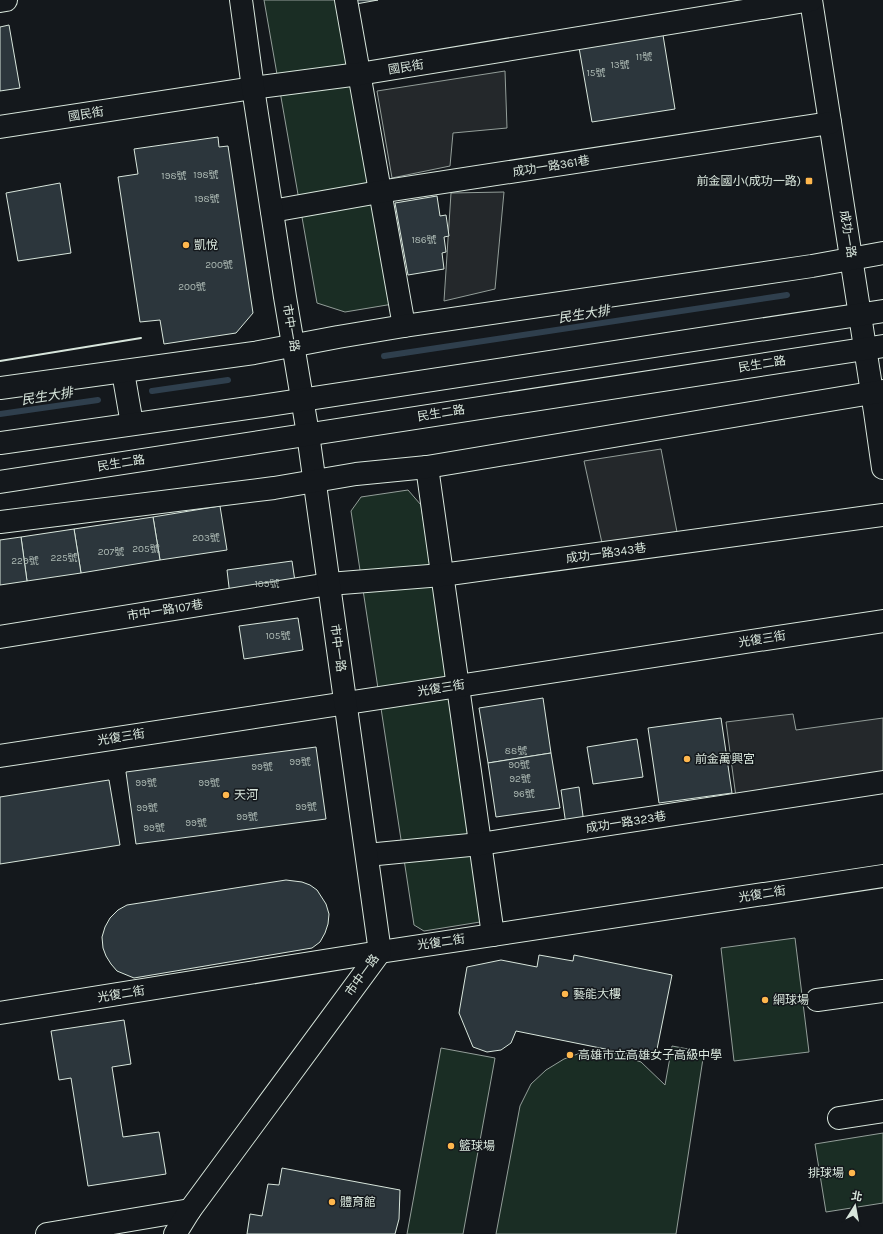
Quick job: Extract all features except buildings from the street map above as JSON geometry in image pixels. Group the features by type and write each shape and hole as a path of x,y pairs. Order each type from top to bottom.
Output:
{"street":[{"path":"0,1 6,0"},
{"name":"市中一路","path":"175,1234 190,1210 380,952 308,434 288,317 241,0"},
{"path":"346,0 404,326"},
{"name":"國民街","path":"0,127 253,88 359,74 811,0"},
{"name":"成功一路","path":"811,0 860,314 874,347 883,468"},
{"name":"成功一路361巷","path":"272,211 379,192 830,124"},
{"path":"0,388 254,353 404,326 852,260 883,253"},
{"path":"0,443 302,400 883,311"},
{"name":"民生二路","path":"0,482 874,347"},
{"path":"123,372 132,424"},
{"path":"0,522 274,488 356,474 427,467 878,392"},
{"path":"427,467 493,935"},
{"name":"成功一路343巷","path":"329,584 442,575 883,515"},
{"name":"市中一路107巷","path":"0,637 329,584"},
{"name":"光復三街","path":"0,756 883,621"},
{"name":"成功一路323巷","path":"367,855 480,844 883,782"},
{"name":"光復二街","path":"0,1013 380,952 883,876"},
{"path":"816,1000 883,991"},
{"path":"839,1118 883,1111"},
{"path":"47,1234 190,1210"}],"green space":[{"path":"264,0 340,0 393,304 345,312 317,303"},
{"path":"408,490 421,505 484,912 480,922 424,931 414,925 351,511 361,497"},
{"name":"網球場","path":"795,938 809,1052 734,1061 721,948"},
{"path":"672,1046 704,1052 676,1234 496,1234 520,1106 531,1084 546,1070 564,1059 586,1051 614,1053 641,1062 665,1085"},
{"name":"籃球場","path":"441,1048 495,1058 463,1234 407,1234"},
{"name":"排球場","path":"883,1133 883,1203 826,1212 815,1144"}],"shaded area":[{"path":"505,71 507,128 453,133 450,166 392,178 377,91"},
{"path":"504,192 495,289 444,301 451,193"},
{"path":"661,449 677,532 602,543 584,461"},
{"path":"793,714 796,730 883,718 883,776 736,797 726,722"}],"waterway":[{"name":"民生大排","path":"384,356 787,295"},
{"name":"民生大排","path":"152,391 228,380"},
{"name":"民生大排","path":"0,414 98,400"}],"wall":[{"path":"0,361 141,338"}],"place":[{"name":"前金國小(成功一路)","path":"809,181"},
{"name":"凱悅","path":"186,245"},
{"name":"前金萬興宮","path":"687,759"},
{"name":"天河","path":"226,795"},
{"name":"藝能大樓","path":"565,994"},
{"name":"網球場","path":"765,1000"},
{"name":"高雄市立高雄女子高級中學","path":"570,1055"},
{"name":"籃球場","path":"451,1146"},
{"name":"排球場","path":"852,1173"},
{"name":"體育館","path":"332,1202"}]}
